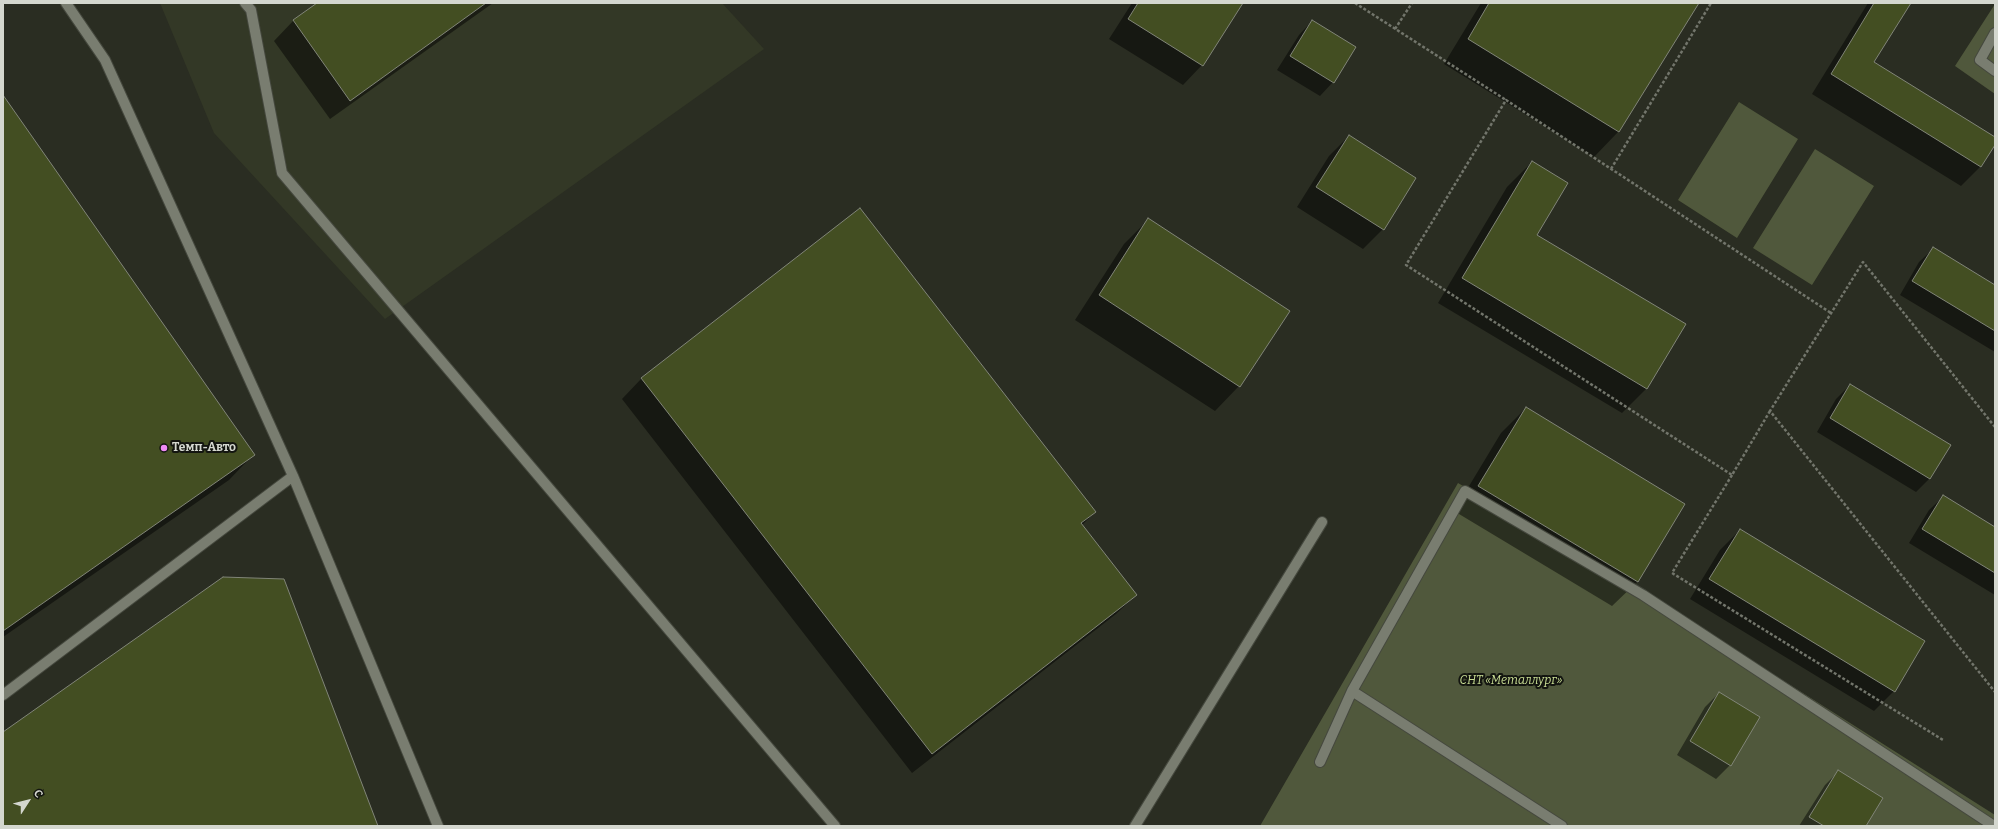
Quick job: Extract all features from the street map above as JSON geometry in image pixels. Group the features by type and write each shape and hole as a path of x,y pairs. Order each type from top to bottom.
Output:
{"street":[{"path":"66,3 104,60 294,476 438,826"},
{"path":"245,3 251,10 282,173 834,826"},
{"path":"1995,33 1980,60 1995,71"},
{"path":"3,695 294,476"},
{"path":"1320,762 1352,691 1465,491 1643,595 1994,826"},
{"path":"1135,826 1322,522"},
{"path":"1352,691 1562,826"}],"path":[{"path":"1355,3 1831,313"},
{"path":"1395,29 1412,3"},
{"path":"1611,169 1711,3"},
{"path":"1506,100 1406,266 1732,475"},
{"path":"1943,740 1672,573 1770,411 1863,262 1995,427"},
{"path":"1770,411 1995,692"}],"shaded area":[{"path":"160,3 722,3 764,49 385,319 214,133"}],"green space":[{"path":"1995,4 1995,94 1955,66"},
{"path":"1739,102 1798,139 1737,238 1678,200"},
{"path":"1815,149 1874,186 1812,285 1753,248"},
{"name":"СНТ «Металлург»","path":"1458,483 1639,589 1995,815 1995,826 1260,826"}],"building":[{"path":"317,3 486,3 350,101 293,20"},
{"path":"1138,3 1243,3 1203,66 1128,19"},
{"path":"1489,3 1699,3 1619,132 1468,39"},
{"path":"1874,3 1911,3 1874,62 1995,137 1995,145 1981,167 1831,74"},
{"path":"1312,20 1356,47 1334,83 1290,56"},
{"path":"3,95 255,455 3,631"},
{"path":"1349,135 1416,178 1384,230 1316,187"},
{"path":"1532,161 1568,183 1537,235 1686,324 1647,389 1462,278"},
{"path":"860,208 1096,512 1081,523 1137,595 932,754 641,378"},
{"path":"1148,218 1290,311 1240,387 1099,295"},
{"path":"1933,247 1995,285 1995,331 1912,281"},
{"path":"1850,384 1951,445 1930,479 1830,418"},
{"path":"1526,407 1685,504 1638,582 1478,486"},
{"path":"1943,495 1995,527 1995,573 1922,529"},
{"path":"1740,529 1925,641 1895,692 1709,579"},
{"path":"223,577 284,579 378,826 3,826 3,732"},
{"path":"1719,692 1760,717 1731,766 1690,741"},
{"path":"1838,770 1883,798 1866,826 1824,826 1809,817"}],"place":[{"name":"Темп-Авто","path":"164,448"}]}
